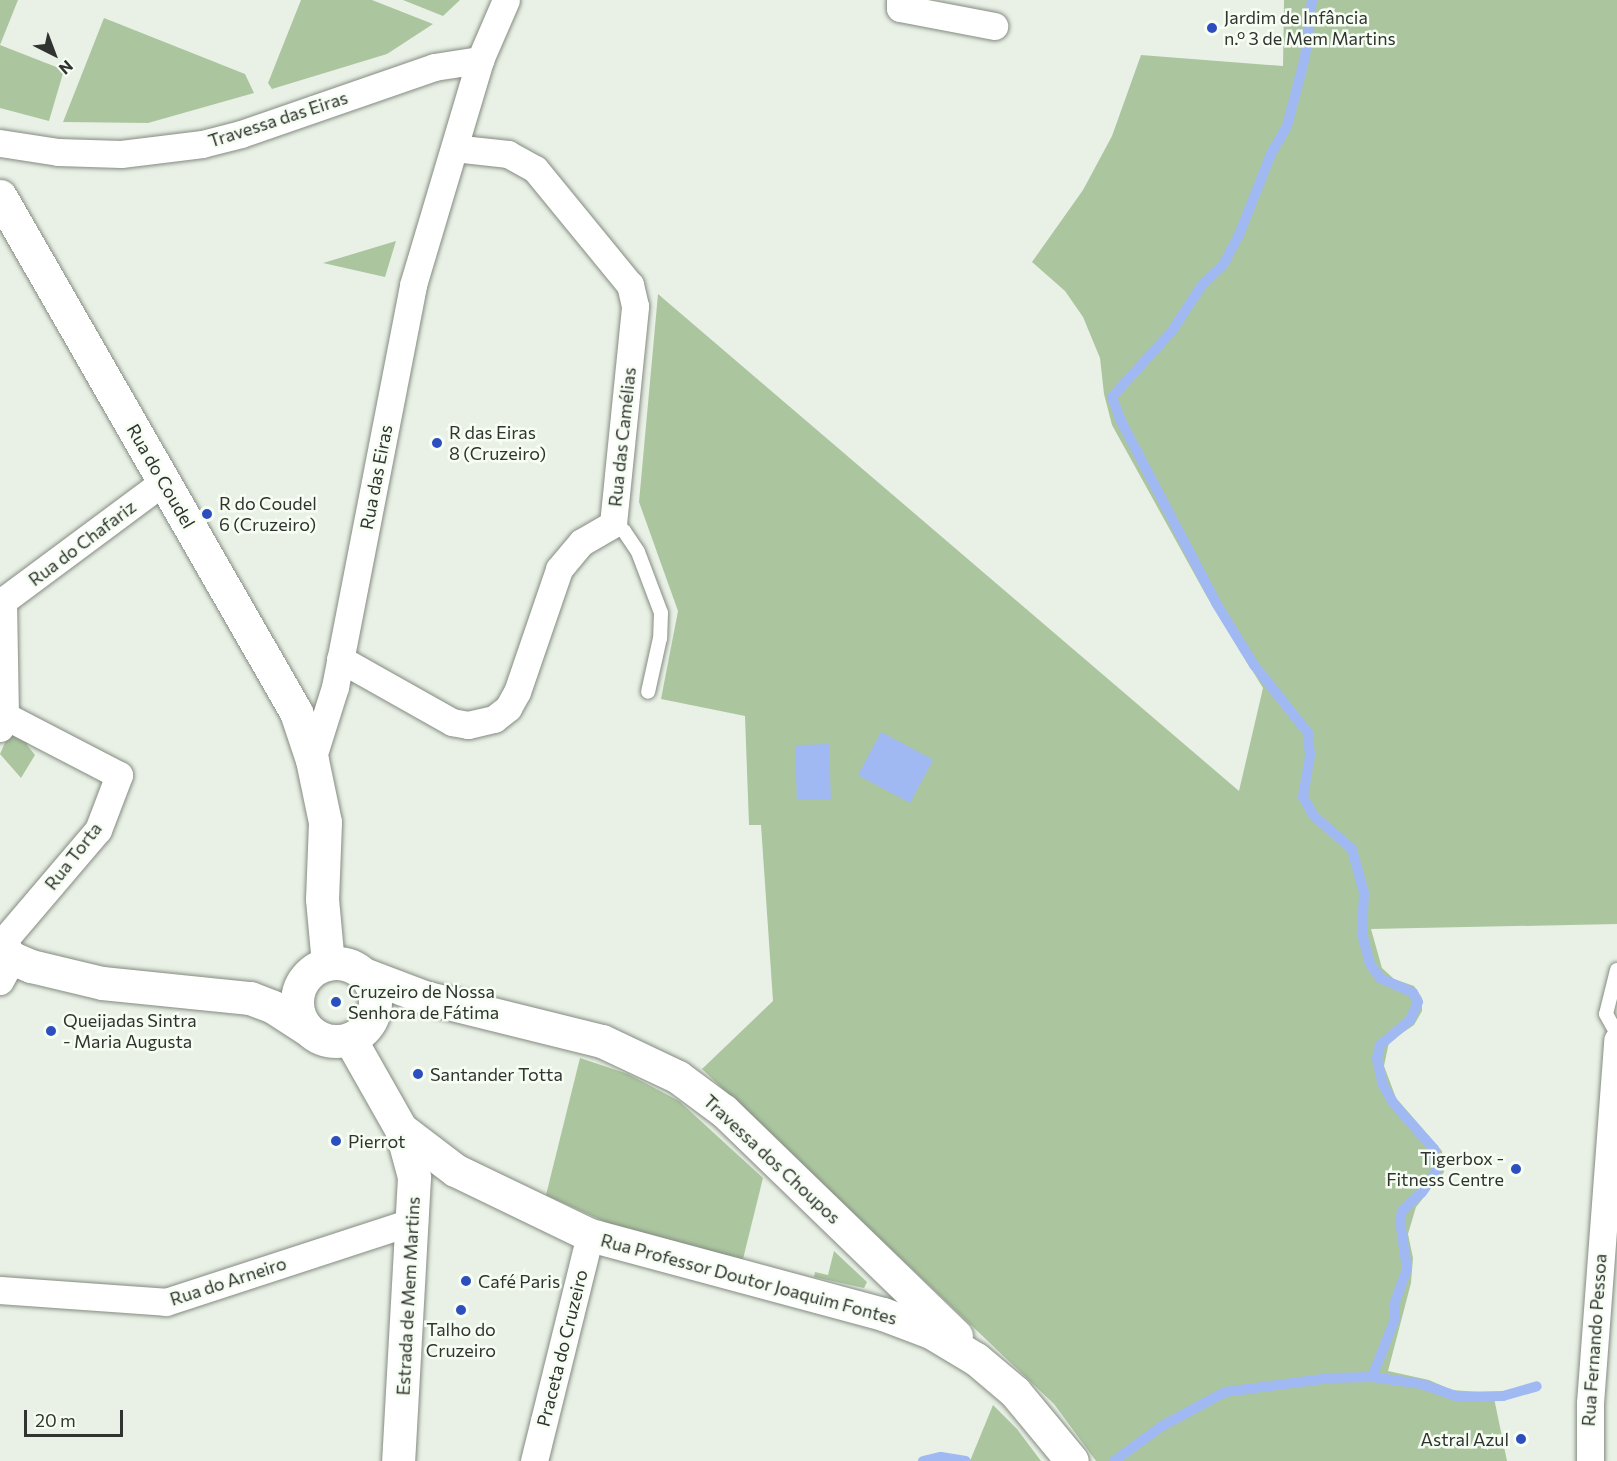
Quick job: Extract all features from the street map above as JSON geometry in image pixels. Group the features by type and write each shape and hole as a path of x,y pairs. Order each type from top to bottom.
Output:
{"street":[{"name":"Rua das Eiras","path":"328,964 322,899 325,822 312,759 340,659 413,285 480,60 506,0"},
{"path":"900,0 900,8 994,26"},
{"name":"Travessa das Eiras","path":"0,143 111,154 202,144 241,134 434,67 480,60"},
{"name":"Rua das Camélias","path":"340,659 452,722 477,725 494,719 508,708 517,692 559,568 582,542 613,524 635,306 630,285 535,169 508,154 454,148"},
{"name":"Rua do Coudel","path":"2,205 272,666 296,712 312,759"},
{"name":"Rua do Chafariz","path":"1,603 164,482"},
{"path":"1,603 2,722"},
{"name":"Rua Torta","path":"2,722 119,776 98,830 3,957"},
{"path":"3,957 102,983 250,998 273,1007 307,1029 327,1041 350,1039 370,1024 375,1012 376,999 366,975 355,967 328,964 305,978 299,991 300,1017 307,1029"},
{"name":"Travessa dos Choupos","path":"366,975 424,997 602,1041 678,1077 724,1111 996,1374"},
{"name":"Estrada de Mem Martins","path":"350,1039 401,1129 414,1177 414,1221 398,1461"},
{"name":"Rua Fernando Pessoa","path":"1590,1461 1590,1402 1617,1040"},
{"name":"Rua Professor Doutor Joaquim Fontes","path":"401,1129 455,1170 590,1235 907,1322 954,1345 996,1374 1034,1410 1072,1461"},
{"name":"Rua do Arneiro","path":"0,1290 166,1302 414,1221"},
{"name":"Praceta do Cruzeiro","path":"534,1461 590,1235"}],"lane":[{"path":"613,524 624,531 638,552 661,613 660,638 648,692"},
{"path":"1617,970 1606,1014 1617,1034"}],"green space":[{"path":"0,0 18,0 0,45"},
{"path":"301,0 372,0 433,24 387,54 272,89 268,83"},
{"path":"403,0 460,0 443,16"},
{"path":"1284,0 1617,0 1617,924 1371,929 1382,968 1394,979 1414,986 1422,998 1422,1011 1414,1025 1389,1042 1384,1066 1396,1098 1442,1151 1444,1172 1416,1207 1408,1234 1413,1258 1411,1283 1388,1371 1429,1380 1452,1390 1493,1393 1507,1461 1096,1461 1054,1404 702,1069 773,1001 761,825 749,825 745,716 661,699 678,611 639,502 658,294 1239,791 1263,688 1206,595 1112,425 1104,394 1100,358 1083,317 1065,291 1032,262 1083,190 1112,136 1141,55 1283,66"},
{"path":"104,18 245,74 254,93 148,123 63,122"},
{"path":"0,45 64,70 49,121 0,108"},
{"path":"396,241 385,277 323,263"},
{"path":"11,729 30,738 27,745 35,755 21,778 0,754"},
{"path":"580,1058 628,1074 679,1101 763,1178 743,1259 623,1230 546,1195"},
{"path":"834,1251 867,1282 864,1288 814,1277 815,1272 828,1275"},
{"path":"993,1405 1017,1429 1041,1461 970,1461"}],"water":[{"path":"881,732 933,760 910,803 858,775"},
{"path":"829,744 831,799 797,800 795,745"}],"waterway":[{"path":"1312,0 1305,57 1287,126 1271,154 1239,235 1223,265 1202,285 1172,331 1112,397 1121,421 1216,603 1254,665 1308,733 1310,755 1303,797 1314,816 1352,849 1364,893 1362,934 1370,964 1380,978 1413,993 1418,1002 1410,1020 1380,1045 1377,1059 1383,1085 1394,1104 1434,1149 1437,1170 1422,1192 1402,1211 1400,1221 1407,1269 1394,1304 1395,1319 1372,1377"},
{"path":"1114,1461 1162,1426 1225,1392 1330,1378 1372,1377 1421,1384 1459,1397 1503,1396 1537,1386"},
{"path":"923,1461 941,1457 966,1461"}],"place":[{"name":"Jardim de Infância n.º 3 de Mem Martins","path":"1212,28"},
{"name":"R das Eiras 8 (Cruzeiro)","path":"437,443"},
{"name":"R do Coudel 6 (Cruzeiro)","path":"207,514"},
{"name":"Cruzeiro de Nossa Senhora de Fátima","path":"336,1002"},
{"name":"Queijadas Sintra - Maria Augusta","path":"51,1031"},
{"name":"Santander Totta","path":"418,1074"},
{"name":"Pierrot","path":"336,1141"},
{"name":"Tigerbox - Fitness Centre","path":"1516,1169"},
{"name":"Café Paris","path":"466,1281"},
{"name":"Talho do Cruzeiro","path":"461,1310"},
{"name":"Astral Azul","path":"1521,1439"}]}
